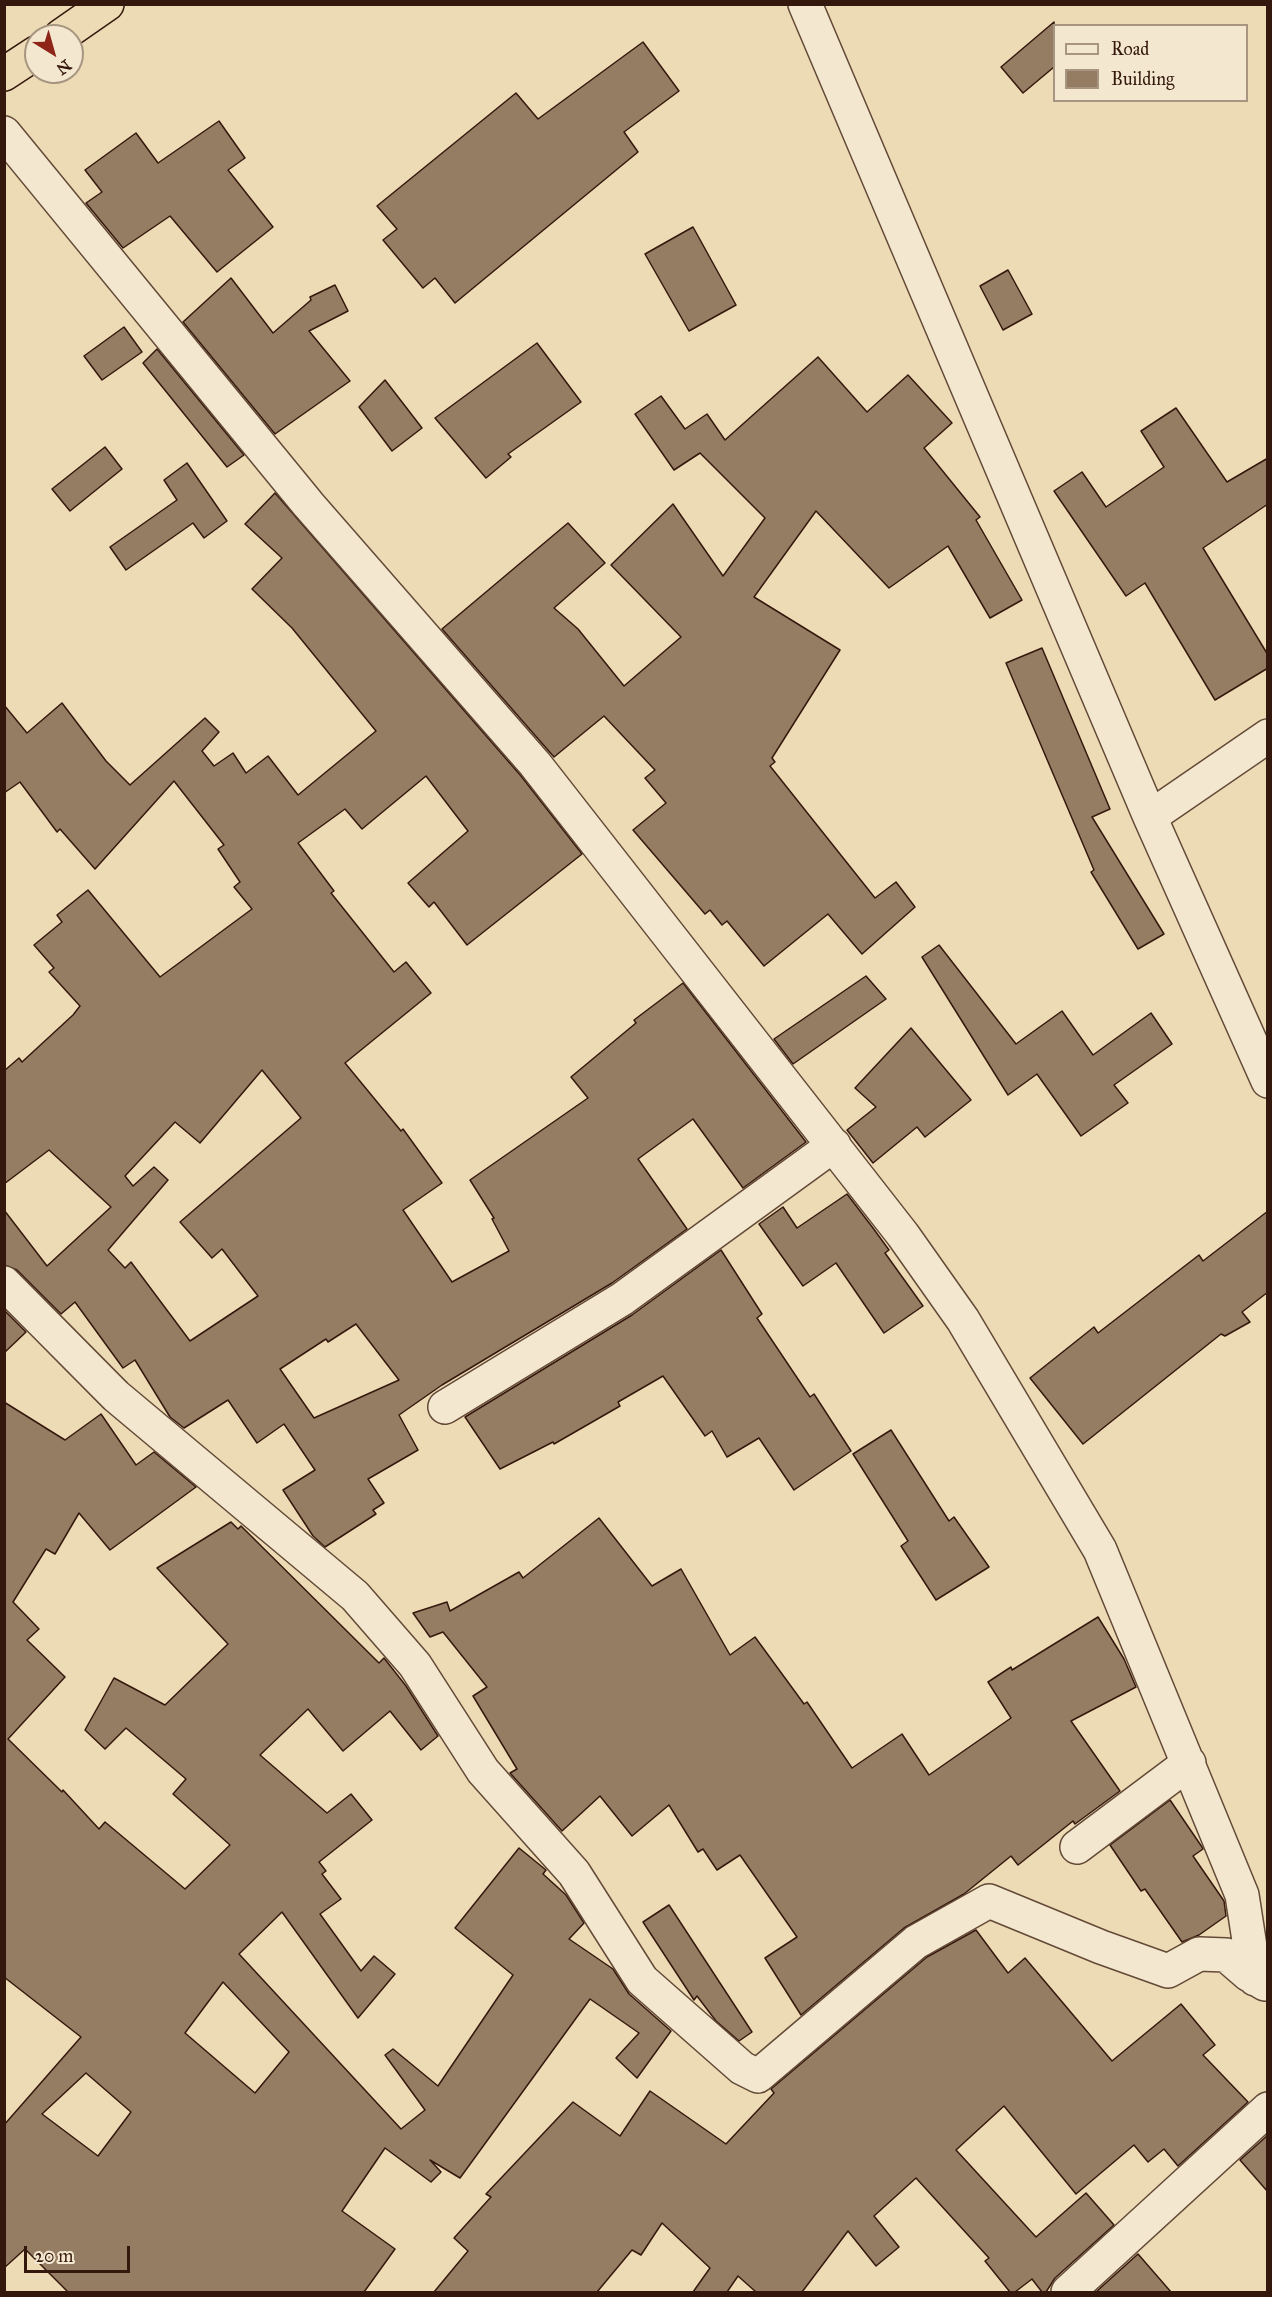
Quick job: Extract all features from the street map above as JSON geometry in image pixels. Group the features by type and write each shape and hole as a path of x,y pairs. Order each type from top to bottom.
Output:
{"highway":[{"path":"78,24 107,4"},
{"path":"4,74 24,61"}],"street":[{"path":"805,4 1150,817 1268,1082"},
{"path":"4,133 308,504 535,764 903,1234 963,1320 1100,1550 1242,1895 1261,1982"},
{"path":"1150,817 1268,736"},
{"path":"445,1407 622,1299 834,1145"},
{"path":"4,1283 116,1396 355,1596 416,1665 483,1771 574,1873 642,1980 742,2068 758,2076 916,1942 989,1901 1101,1947 1168,1971 1199,1954 1226,1955 1261,1982"},
{"path":"1077,1847 1189,1763"},
{"path":"1068,2292 1268,2109"}],"building":[{"path":"1054,22 1053,68 1023,93 1001,67"},
{"path":"643,42 679,91 624,132 638,152 455,303 435,278 423,288 383,240 397,229 377,206 516,93 538,119"},
{"path":"219,121 245,158 228,170 273,227 217,272 170,216 123,248 86,203 102,192 85,170 136,133 158,163"},
{"path":"693,227 736,305 689,331 645,254"},
{"path":"1008,270 1032,314 1003,330 980,286"},
{"path":"231,278 273,333 311,300 310,297 335,285 348,311 309,331 350,381 275,434 183,322"},
{"path":"124,327 142,352 102,380 84,356"},
{"path":"537,343 581,402 508,454 511,457 486,478 435,418"},
{"path":"157,349 244,455 227,467 143,363"},
{"path":"818,357 867,412 908,375 952,423 924,448 980,517 976,520 1022,600 990,618 948,546 889,588 816,511 754,597 840,650 772,758 775,762 770,766 875,898 896,882 915,907 862,954 828,914 764,966 727,921 722,925 710,910 705,914 633,830 666,803 645,778 655,770 604,716 554,757 442,629 568,523 605,563 554,608 578,629 624,686 681,637 611,565 673,504 723,576 765,518 700,453 674,470 635,414 661,396 685,429 707,414 725,440"},
{"path":"385,380 422,428 392,451 359,407"},
{"path":"1176,408 1227,482 1268,458 1268,504 1203,548 1268,655 1268,668 1215,700 1145,583 1126,596 1054,491 1082,472 1106,507 1164,467 1141,431"},
{"path":"105,447 122,469 70,511 52,489"},
{"path":"187,463 227,521 204,538 193,523 126,570 110,547 177,500 164,480"},
{"path":"275,493 521,776 582,854 467,945 434,902 429,907 408,883 468,831 426,776 362,829 345,809 298,843 334,891 331,893 394,972 406,962 431,993 345,1063 401,1131 403,1129 442,1183 403,1210 452,1282 509,1251 492,1219 494,1218 470,1180 588,1098 571,1077 636,1023 634,1020 683,983 806,1142 743,1188 693,1119 638,1159 687,1229 612,1283 442,1385 399,1415 418,1450 368,1479 384,1503 373,1510 376,1514 325,1547 313,1536 283,1490 315,1470 284,1424 257,1443 228,1400 184,1428 170,1417 135,1360 123,1368 75,1302 61,1314 17,1270 4,1265 4,1210 47,1266 111,1207 49,1150 4,1184 4,1071 19,1058 22,1062 80,1006 49,972 54,968 34,945 62,922 57,915 88,890 160,977 252,909 234,887 240,882 218,849 224,845 174,781 95,869 60,829 57,832 20,782 4,793 4,705 27,733 62,703 106,761 130,785 205,718 219,732 202,751 214,766 233,753 246,773 268,756 298,795 376,731 292,628 252,589 282,558 245,524","holes":["262,1070 301,1118 180,1222 212,1258 222,1249 258,1296 190,1341 131,1262 125,1268 108,1250 168,1180 154,1167 133,1186 125,1176 175,1122 200,1143","356,1324 399,1380 314,1418 280,1369 326,1339 328,1342"]},
{"path":"1042,648 1110,809 1092,817 1164,934 1138,949 1091,872 1094,870 1006,663"},
{"path":"939,945 1016,1044 1062,1011 1093,1055 1151,1013 1172,1044 1114,1085 1128,1103 1081,1136 1037,1074 1008,1095 922,957"},
{"path":"866,976 886,999 793,1064 774,1039"},
{"path":"911,1028 971,1100 925,1137 917,1127 873,1163 847,1130 876,1107 855,1088"},
{"path":"847,1194 889,1250 885,1253 923,1306 884,1333 836,1263 803,1286 759,1224 783,1207 797,1228"},
{"path":"1268,1211 1268,1292 1242,1312 1250,1322 1225,1336 1221,1334 1083,1444 1030,1378 1094,1327 1098,1333 1199,1255 1203,1261"},
{"path":"721,1250 762,1314 757,1318 810,1397 814,1394 851,1451 794,1490 759,1438 727,1457 712,1431 705,1436 663,1376 618,1402 620,1406 554,1444 553,1442 500,1469 465,1417 632,1315"},
{"path":"4,1310 26,1332 4,1353"},
{"path":"4,1402 65,1440 101,1414 136,1465 154,1452 196,1487 110,1550 79,1513 55,1554 46,1549 13,1602 39,1629 27,1640 65,1677 8,1739 62,1792 63,1790 99,1829 105,1822 185,1889 230,1845 173,1794 186,1779 126,1728 105,1749 85,1730 114,1678 165,1705 228,1644 157,1568 231,1522 238,1529 241,1526 379,1663 384,1658 406,1686 438,1736 421,1750 390,1711 343,1751 308,1709 260,1755 327,1813 351,1794 372,1820 319,1862 326,1871 322,1874 341,1899 320,1914 361,1971 374,1956 395,1974 358,2018 282,1912 239,1954 401,2129 425,2110 385,2055 393,2049 438,2086 513,1975 455,1928 519,1848 546,1870 543,1874 566,1895 584,1923 569,1939 613,1969 629,1994 671,2031 637,2078 616,2058 639,2033 590,1999 460,2178 430,2160 441,2172 431,2182 385,2148 342,2211 395,2249 364,2292 68,2292 25,2249 4,2268 4,2125 81,2037 4,1977","holes":["223,1982 289,2052 255,2093 185,2033","86,2073 131,2112 98,2156 42,2114"]},
{"path":"891,1430 949,1521 954,1517 989,1567 936,1600 901,1546 908,1541 853,1454"},
{"path":"599,1518 652,1586 681,1569 730,1655 755,1637 804,1704 807,1702 852,1768 902,1734 929,1775 1011,1718 988,1682 1011,1667 1012,1670 1098,1617 1124,1659 1136,1687 1071,1721 1120,1791 1075,1824 1073,1821 1018,1865 1011,1856 964,1894 904,1928 801,2015 765,1958 797,1937 740,1855 717,1870 703,1849 698,1852 669,1805 632,1836 600,1796 562,1831 510,1773 517,1769 473,1696 487,1687 443,1632 430,1637 413,1613 447,1602 450,1611 519,1572 523,1578"},
{"path":"1170,1800 1203,1849 1193,1856 1224,1901 1226,1916 1199,1935 1182,1942 1145,1889 1141,1891 1110,1845"},
{"path":"669,1905 752,2032 739,2041 716,2021 697,1996 694,2000 643,1922"},
{"path":"976,1930 1008,1973 1025,1958 1112,2061 1181,2004 1215,2045 1203,2055 1248,2102 1178,2166 1164,2149 1148,2162 1134,2145 1076,2194 1004,2106 956,2150 1036,2237 1086,2193 1114,2225 1055,2278 1046,2292 1042,2292 1032,2279 1015,2292 1010,2292 985,2261 989,2258 916,2178 874,2216 899,2247 876,2266 848,2231 802,2292 756,2292 738,2276 727,2292 693,2292 710,2268 662,2223 641,2255 632,2250 597,2292 434,2292 468,2251 454,2238 491,2197 486,2194 573,2102 620,2136 650,2091 726,2144 774,2093 771,2089 927,1957"},
{"path":"1268,2135 1268,2192 1240,2160"},
{"path":"1138,2254 1171,2292 1097,2291"}]}
